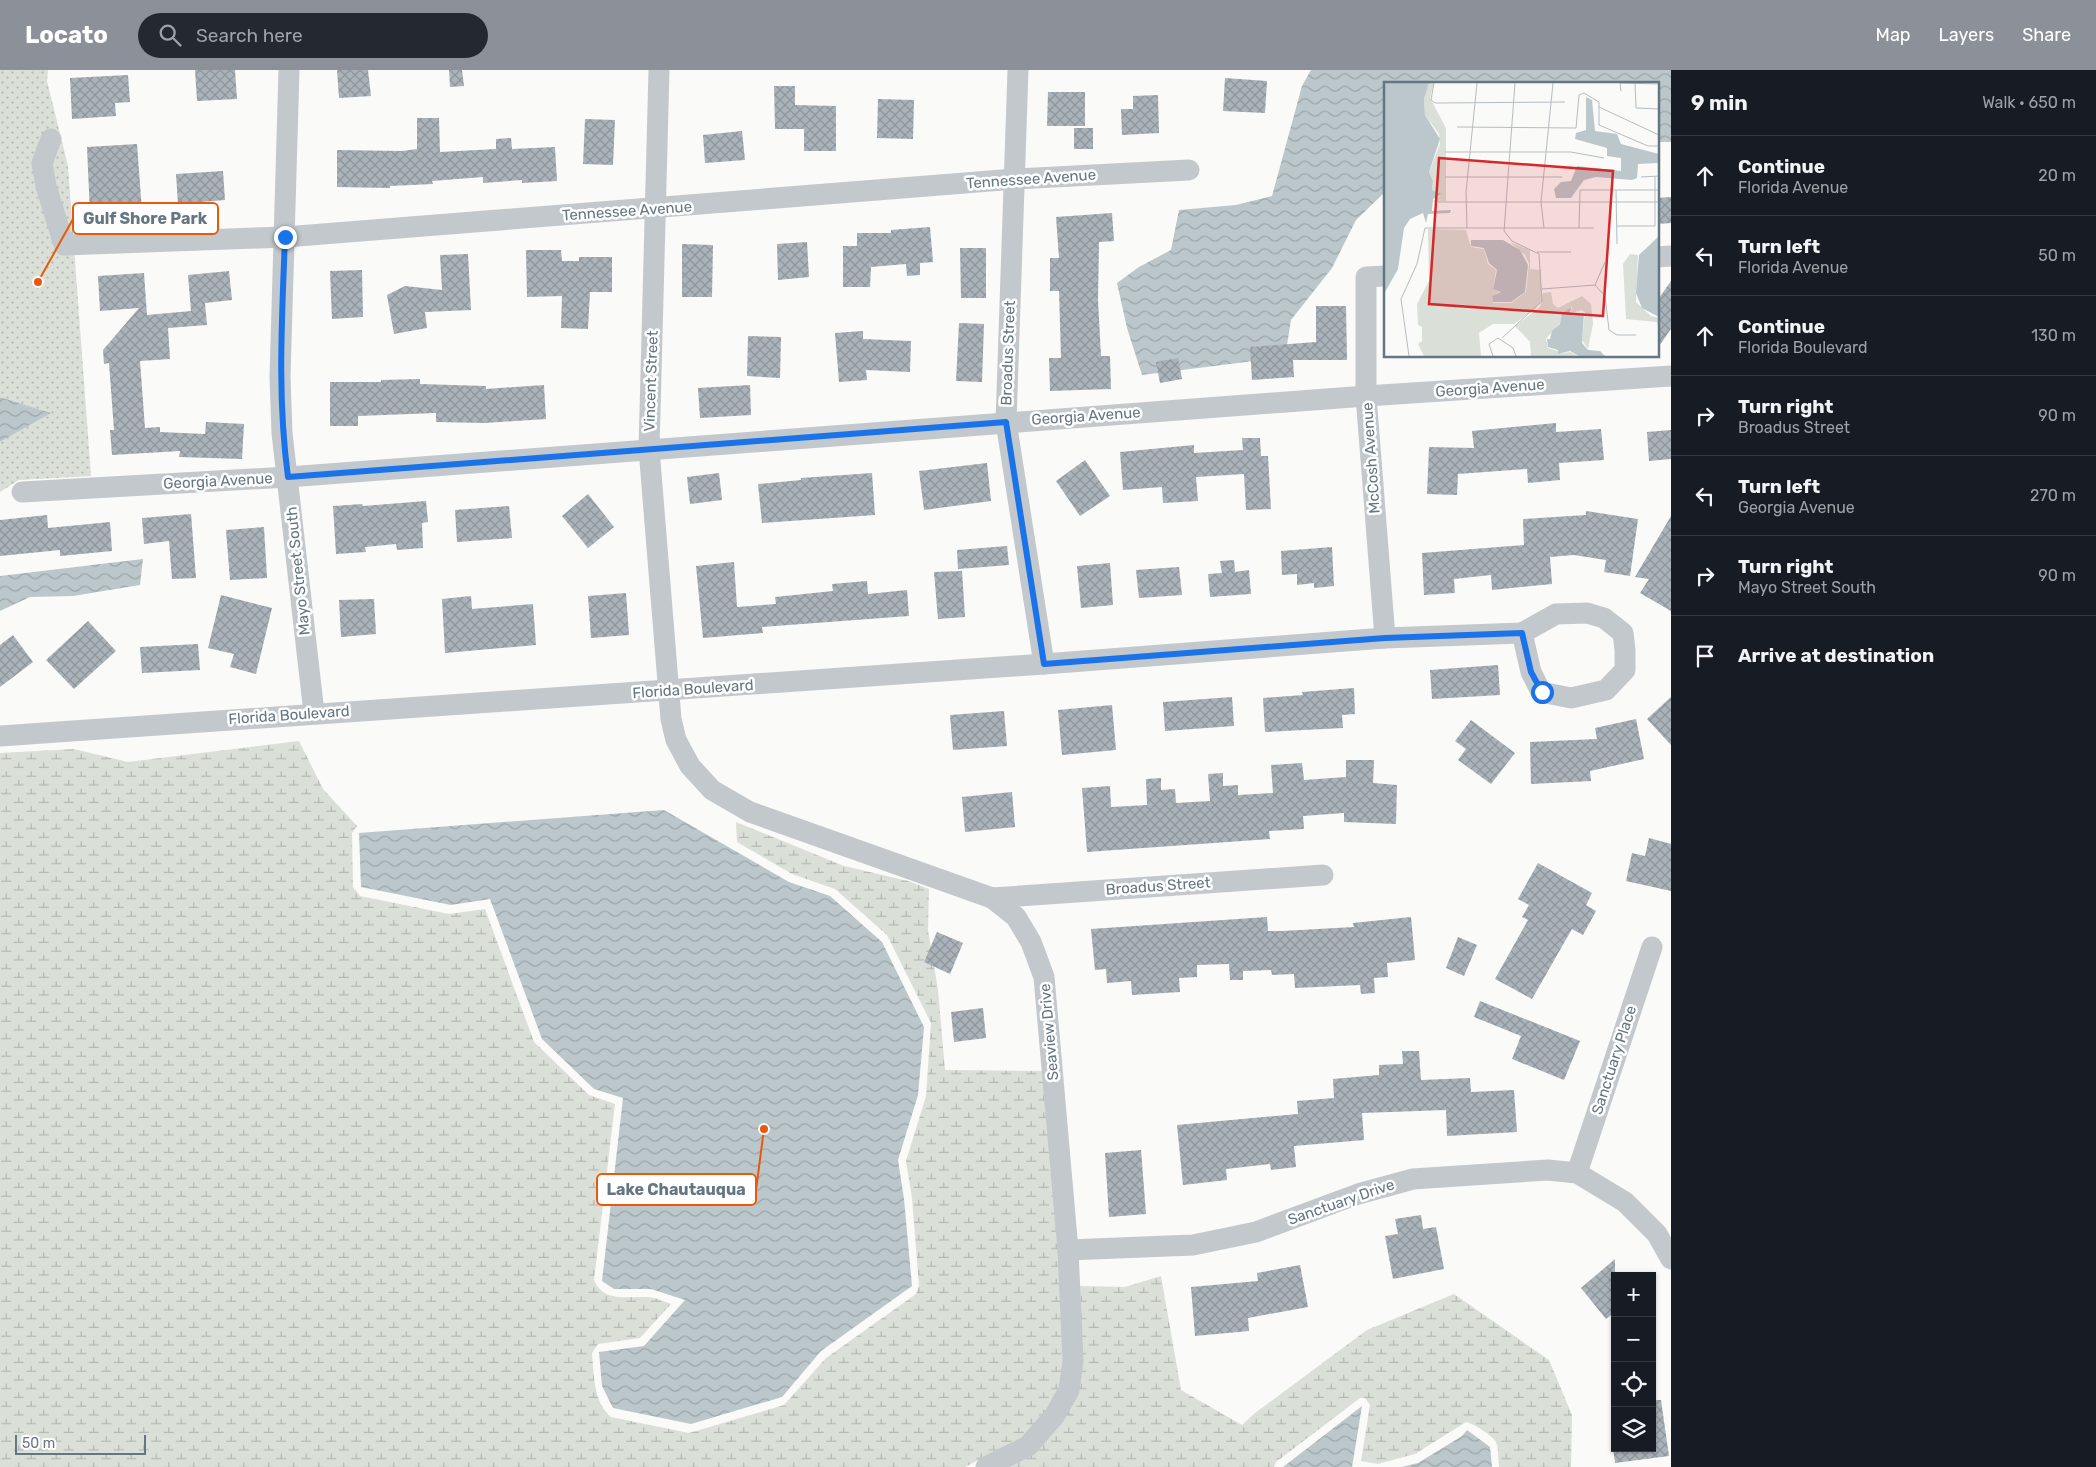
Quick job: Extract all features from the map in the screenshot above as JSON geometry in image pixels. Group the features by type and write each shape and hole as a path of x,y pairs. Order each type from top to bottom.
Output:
{"street":[{"name":"Mayo Street South","path":"289,70 280,377 282,433 314,713"},
{"name":"Vincent Street","path":"659,70 650,449 670,690"},
{"name":"Broadus Street","path":"1018,70 1006,422 1044,664"},
{"name":"Tennessee Avenue","path":"51,139 42,163 46,186 64,245 285,237 1015,179 1189,170"},
{"path":"1658,257 1671,256"},
{"name":"McCosh Avenue","path":"1376,277 1366,396 1385,638"},
{"name":"Georgia Avenue","path":"22,492 288,477 1006,422 1671,376"},
{"path":"1587,613 1604,618 1623,633 1625,650 1624,670 1606,690 1572,698 1542,692 1531,672 1522,633 1556,614 1587,613"},
{"name":"Florida Boulevard","path":"0,736 1044,664 1385,638 1522,633"},
{"name":"Seaview Drive","path":"670,690 671,719 676,740 690,766 712,790 750,812 992,898 1016,917 1031,942 1044,977 1068,1250 1073,1361 1069,1390 1055,1415 1028,1446 986,1467"},
{"name":"Broadus Street","path":"992,898 1323,875"},
{"name":"Sanctuary Place","path":"1577,1173 1652,947"},
{"name":"Sanctuary Drive","path":"1068,1250 1193,1245 1256,1232 1358,1194 1413,1179 1548,1170 1577,1173 1625,1202 1657,1234 1671,1259"}],"green space":[{"path":"0,70 48,70 47,81 68,166 91,476 19,480 0,492 0,442 50,413 0,397"},
{"path":"299,741 323,789 357,826 352,833 353,887 360,896 449,914 485,909 534,1042 589,1095 615,1104 594,1280 604,1292 616,1297 650,1297 671,1304 640,1338 598,1344 592,1353 594,1379 598,1396 605,1411 611,1417 689,1433 784,1405 826,1358 916,1294 919,1286 912,1198 906,1161 926,1096 931,1023 887,935 835,889 792,874 737,842 736,822 844,866 908,881 929,889 928,930 938,990 945,1070 1043,1071 1059,1250 1064,1360 1061,1386 1048,1408 1023,1437 965,1467 0,1467 0,753 74,749 128,762"},
{"path":"1161,1276 1181,1390 1242,1425 1255,1413 1367,1330 1454,1294 1549,1360 1572,1415 1571,1467 1499,1467 1498,1448 1494,1439 1478,1427 1466,1422 1415,1454 1378,1464 1361,1461 1370,1405 1365,1398 1360,1398 1276,1462 1274,1467 1008,1467 1061,1422 1079,1286 1125,1287"}],"water":[{"path":"1311,70 1671,70 1671,142 1658,142 1658,82 1384,82 1384,193 1356,220 1332,268 1291,320 1285,357 1142,375 1127,328 1117,283 1139,267 1171,250 1179,210 1236,205 1272,196 1302,86"},
{"path":"0,397 51,413 0,442"},
{"path":"143,559 140,585 73,596 30,597 0,611 0,576"},
{"path":"664,810 789,882 830,896 882,942 924,1027 918,1095 898,1160 904,1199 912,1286 821,1351 782,1397 691,1424 613,1408 602,1386 599,1352 644,1346 685,1300 651,1289 614,1289 602,1281 623,1098 594,1089 542,1039 490,899 451,905 361,887 359,833"},
{"path":"1362,1406 1352,1467 1283,1467"},
{"path":"1467,1430 1490,1447 1492,1467 1402,1467 1418,1463 1462,1436"}],"building":[{"path":"195,70 235,70 237,99 197,101"},
{"path":"337,70 368,70 371,96 339,98"},
{"path":"449,70 462,70 464,86 450,87"},
{"path":"128,75 130,102 115,103 116,116 72,119 70,78"},
{"path":"1225,78 1267,81 1265,113 1223,111"},
{"path":"774,86 795,86 795,105 836,106 836,151 804,151 804,129 775,129"},
{"path":"1048,92 1085,92 1085,126 1047,126"},
{"path":"1158,95 1159,133 1122,135 1121,109 1133,109 1133,96"},
{"path":"878,99 914,100 913,139 877,138"},
{"path":"417,118 439,118 440,152 496,149 496,139 511,138 512,149 555,147 557,181 522,183 522,180 483,183 483,177 432,181 433,184 390,186 390,188 337,187 337,150 402,151 417,149"},
{"path":"585,119 615,120 613,165 583,164"},
{"path":"1074,128 1093,128 1093,149 1074,149"},
{"path":"742,131 745,160 705,163 703,135"},
{"path":"137,144 142,211 90,214 87,147"},
{"path":"223,171 225,200 178,204 176,174"},
{"path":"1671,197 1671,223 1658,224 1658,198"},
{"path":"1112,213 1114,241 1099,242 1098,300 1101,356 1110,356 1111,389 1050,391 1049,358 1061,358 1059,291 1050,291 1050,258 1059,258 1056,217"},
{"path":"930,227 933,262 920,263 920,275 907,276 906,264 871,267 870,287 843,287 843,246 857,246 857,233 891,233 891,230"},
{"path":"807,242 809,277 778,280 777,244"},
{"path":"682,244 713,245 712,297 682,297"},
{"path":"960,248 986,248 986,298 961,298"},
{"path":"526,250 561,250 562,261 579,261 579,257 612,257 612,292 590,292 588,329 561,328 562,296 527,297"},
{"path":"468,254 471,310 425,312 427,328 394,334 387,295 405,286 442,290 440,255"},
{"path":"362,270 363,317 332,319 330,271"},
{"path":"229,271 232,300 205,303 207,325 168,328 170,359 140,361 145,428 160,427 160,432 205,434 206,422 244,424 242,459 179,457 180,451 112,455 110,430 114,430 109,363 104,364 103,350 139,308 100,311 98,276 144,273 147,315 191,311 188,275"},
{"path":"1671,281 1671,329 1658,348 1658,300"},
{"path":"1316,306 1346,306 1347,360 1293,360 1294,377 1252,380 1250,347 1316,342"},
{"path":"959,323 984,324 982,382 956,381"},
{"path":"863,331 863,339 911,341 910,372 866,370 867,380 839,382 835,333"},
{"path":"748,336 781,337 780,378 747,376"},
{"path":"1178,358 1182,379 1160,383 1156,362"},
{"path":"420,379 420,384 486,386 486,389 544,385 546,419 485,423 436,422 436,413 358,416 358,426 330,426 330,382 381,382 381,380"},
{"path":"750,385 751,415 700,418 698,388"},
{"path":"1556,423 1556,432 1601,429 1604,460 1559,463 1560,480 1528,483 1527,469 1458,474 1457,495 1427,494 1429,447 1474,448 1472,431"},
{"path":"1671,430 1671,459 1649,461 1647,432"},
{"path":"1242,438 1260,438 1261,456 1268,456 1271,509 1246,510 1244,474 1196,477 1198,501 1163,503 1162,487 1123,490 1120,452 1194,445 1194,453 1243,450"},
{"path":"1085,460 1110,496 1080,516 1056,481"},
{"path":"987,463 991,501 924,510 919,471"},
{"path":"719,473 722,500 690,504 687,477"},
{"path":"872,473 875,515 762,523 758,484 801,480 801,478"},
{"path":"588,494 614,527 588,548 562,516"},
{"path":"426,501 428,522 422,523 423,548 397,550 396,544 365,547 366,552 336,554 333,506 362,504 363,506"},
{"path":"509,506 512,538 457,542 455,510"},
{"path":"1586,511 1638,519 1630,576 1604,572 1606,560 1574,555 1550,557 1552,584 1492,590 1491,575 1454,579 1455,593 1424,595 1422,553 1524,545 1523,519 1586,515"},
{"path":"191,514 196,578 172,579 169,541 144,544 142,518"},
{"path":"47,515 48,528 110,522 112,551 60,556 60,550 0,556 0,520"},
{"path":"1671,516 1671,611 1640,593 1649,579 1635,577"},
{"path":"264,527 267,578 230,580 226,530"},
{"path":"1007,546 1009,565 958,569 957,550"},
{"path":"1332,547 1334,586 1314,588 1314,583 1297,585 1297,574 1282,575 1281,551"},
{"path":"1234,560 1235,572 1249,570 1251,594 1210,597 1208,574 1222,573 1220,561"},
{"path":"734,562 737,607 776,604 775,597 833,591 832,584 867,581 868,594 907,590 909,616 762,627 763,633 703,638 696,566"},
{"path":"1110,563 1113,605 1081,608 1077,566"},
{"path":"1179,567 1182,595 1139,598 1136,570"},
{"path":"962,571 965,617 938,619 934,572"},
{"path":"626,593 629,635 591,638 588,596"},
{"path":"221,595 272,608 256,674 230,667 234,654 208,648"},
{"path":"471,596 472,609 533,604 536,645 445,653 442,599"},
{"path":"374,599 376,634 341,637 339,600"},
{"path":"88,621 116,651 74,689 46,660"},
{"path":"13,635 33,662 0,687 0,645"},
{"path":"198,644 200,670 142,673 140,647"},
{"path":"1498,665 1500,695 1432,699 1430,670"},
{"path":"1354,688 1355,714 1342,715 1343,728 1265,732 1263,698 1303,695 1302,692"},
{"path":"1232,697 1234,726 1165,731 1163,702"},
{"path":"1671,697 1671,745 1647,719"},
{"path":"1112,705 1116,750 1062,755 1058,710"},
{"path":"1004,711 1007,746 953,750 950,715"},
{"path":"1636,719 1644,759 1590,771 1591,781 1531,784 1530,742 1597,739 1595,728"},
{"path":"1471,720 1515,753 1491,784 1458,760 1466,749 1455,741"},
{"path":"1346,760 1374,760 1373,783 1397,785 1396,824 1344,822 1344,813 1303,816 1304,829 1269,831 1270,839 1087,852 1082,788 1110,786 1111,807 1147,805 1146,779 1161,778 1161,790 1175,789 1176,803 1210,801 1208,774 1223,773 1223,786 1238,785 1238,795 1273,793 1271,765 1302,763 1304,780 1346,777"},
{"path":"1012,792 1015,827 965,832 962,797"},
{"path":"1649,838 1671,844 1671,891 1626,881 1632,853 1645,856"},
{"path":"1538,863 1592,893 1586,905 1596,911 1583,935 1572,929 1532,999 1495,979 1528,920 1522,917 1529,905 1518,899"},
{"path":"1267,917 1268,931 1282,931 1354,927 1353,923 1411,917 1415,960 1387,963 1388,977 1374,978 1375,993 1361,994 1360,985 1295,988 1294,974 1272,975 1271,970 1243,971 1243,980 1230,980 1229,964 1197,965 1197,977 1179,978 1180,992 1132,995 1131,981 1107,983 1106,969 1095,970 1091,929"},
{"path":"937,932 963,943 950,974 924,962"},
{"path":"1458,937 1477,945 1464,976 1446,968"},
{"path":"1480,1001 1580,1041 1564,1080 1512,1059 1521,1036 1474,1017"},
{"path":"983,1008 986,1038 954,1042 951,1012"},
{"path":"1402,1051 1419,1051 1421,1080 1470,1078 1471,1092 1514,1090 1517,1132 1447,1136 1446,1110 1362,1113 1364,1140 1294,1146 1296,1167 1271,1170 1270,1164 1226,1169 1227,1180 1183,1185 1177,1125 1298,1114 1297,1101 1334,1098 1333,1079 1379,1075 1379,1065 1403,1064"},
{"path":"1141,1150 1146,1214 1109,1217 1105,1153"},
{"path":"1421,1215 1423,1229 1436,1227 1444,1269 1393,1279 1385,1236 1398,1234 1395,1219"},
{"path":"1615,1259 1615,1272 1611,1272 1611,1315 1606,1319 1581,1288"},
{"path":"1300,1265 1308,1307 1248,1318 1249,1331 1195,1336 1191,1287 1258,1281 1257,1273"},
{"path":"1656,1400 1661,1400 1669,1456 1615,1463 1614,1452 1656,1452"}],"place":[{"name":"Gulf Shore Park","path":"38,282"},
{"name":"Lake Chautauqua","path":"764,1129"}],"route":[{"path":"285,237 280,377 282,433 288,477 1006,422 1044,664 1385,638 1522,633 1531,672 1542,692"}]}
